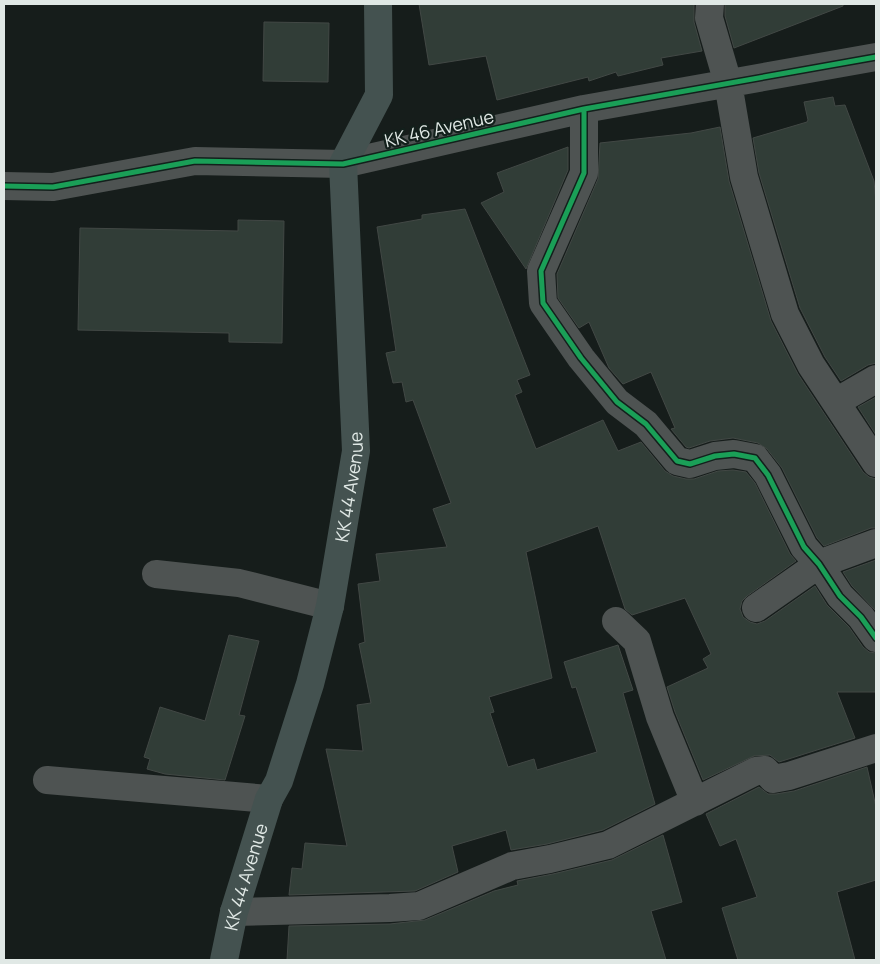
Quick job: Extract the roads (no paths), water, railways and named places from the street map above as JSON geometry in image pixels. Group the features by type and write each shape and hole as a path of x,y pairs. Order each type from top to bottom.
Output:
{"main road":[{"path":"343,164 379,95 378,4"},
{"name":"KK 44 Avenue","path":"224,960 234,912 269,800 279,781 310,684 330,606 356,451 343,164"}],"street":[{"path":"710,4 710,18 728,83 744,177 785,314 811,365 876,463"},
{"name":"KK 46 Avenue","path":"4,186 53,187 195,161 343,164 584,109 876,57"},
{"path":"584,109 584,173 541,271 543,303 581,358 617,402 646,424 677,461 690,464 715,456 734,454 756,458 768,475 804,547 819,564 840,596 861,617 876,638"},
{"path":"836,402 876,380"},
{"path":"756,608 819,564 876,543"},
{"path":"156,574 239,583 330,606"},
{"path":"616,620 637,642 660,717 695,802"},
{"path":"234,912 419,906 512,866 608,845 756,771 765,770 773,779 789,776 876,748"},
{"path":"47,780 269,800"}]}
